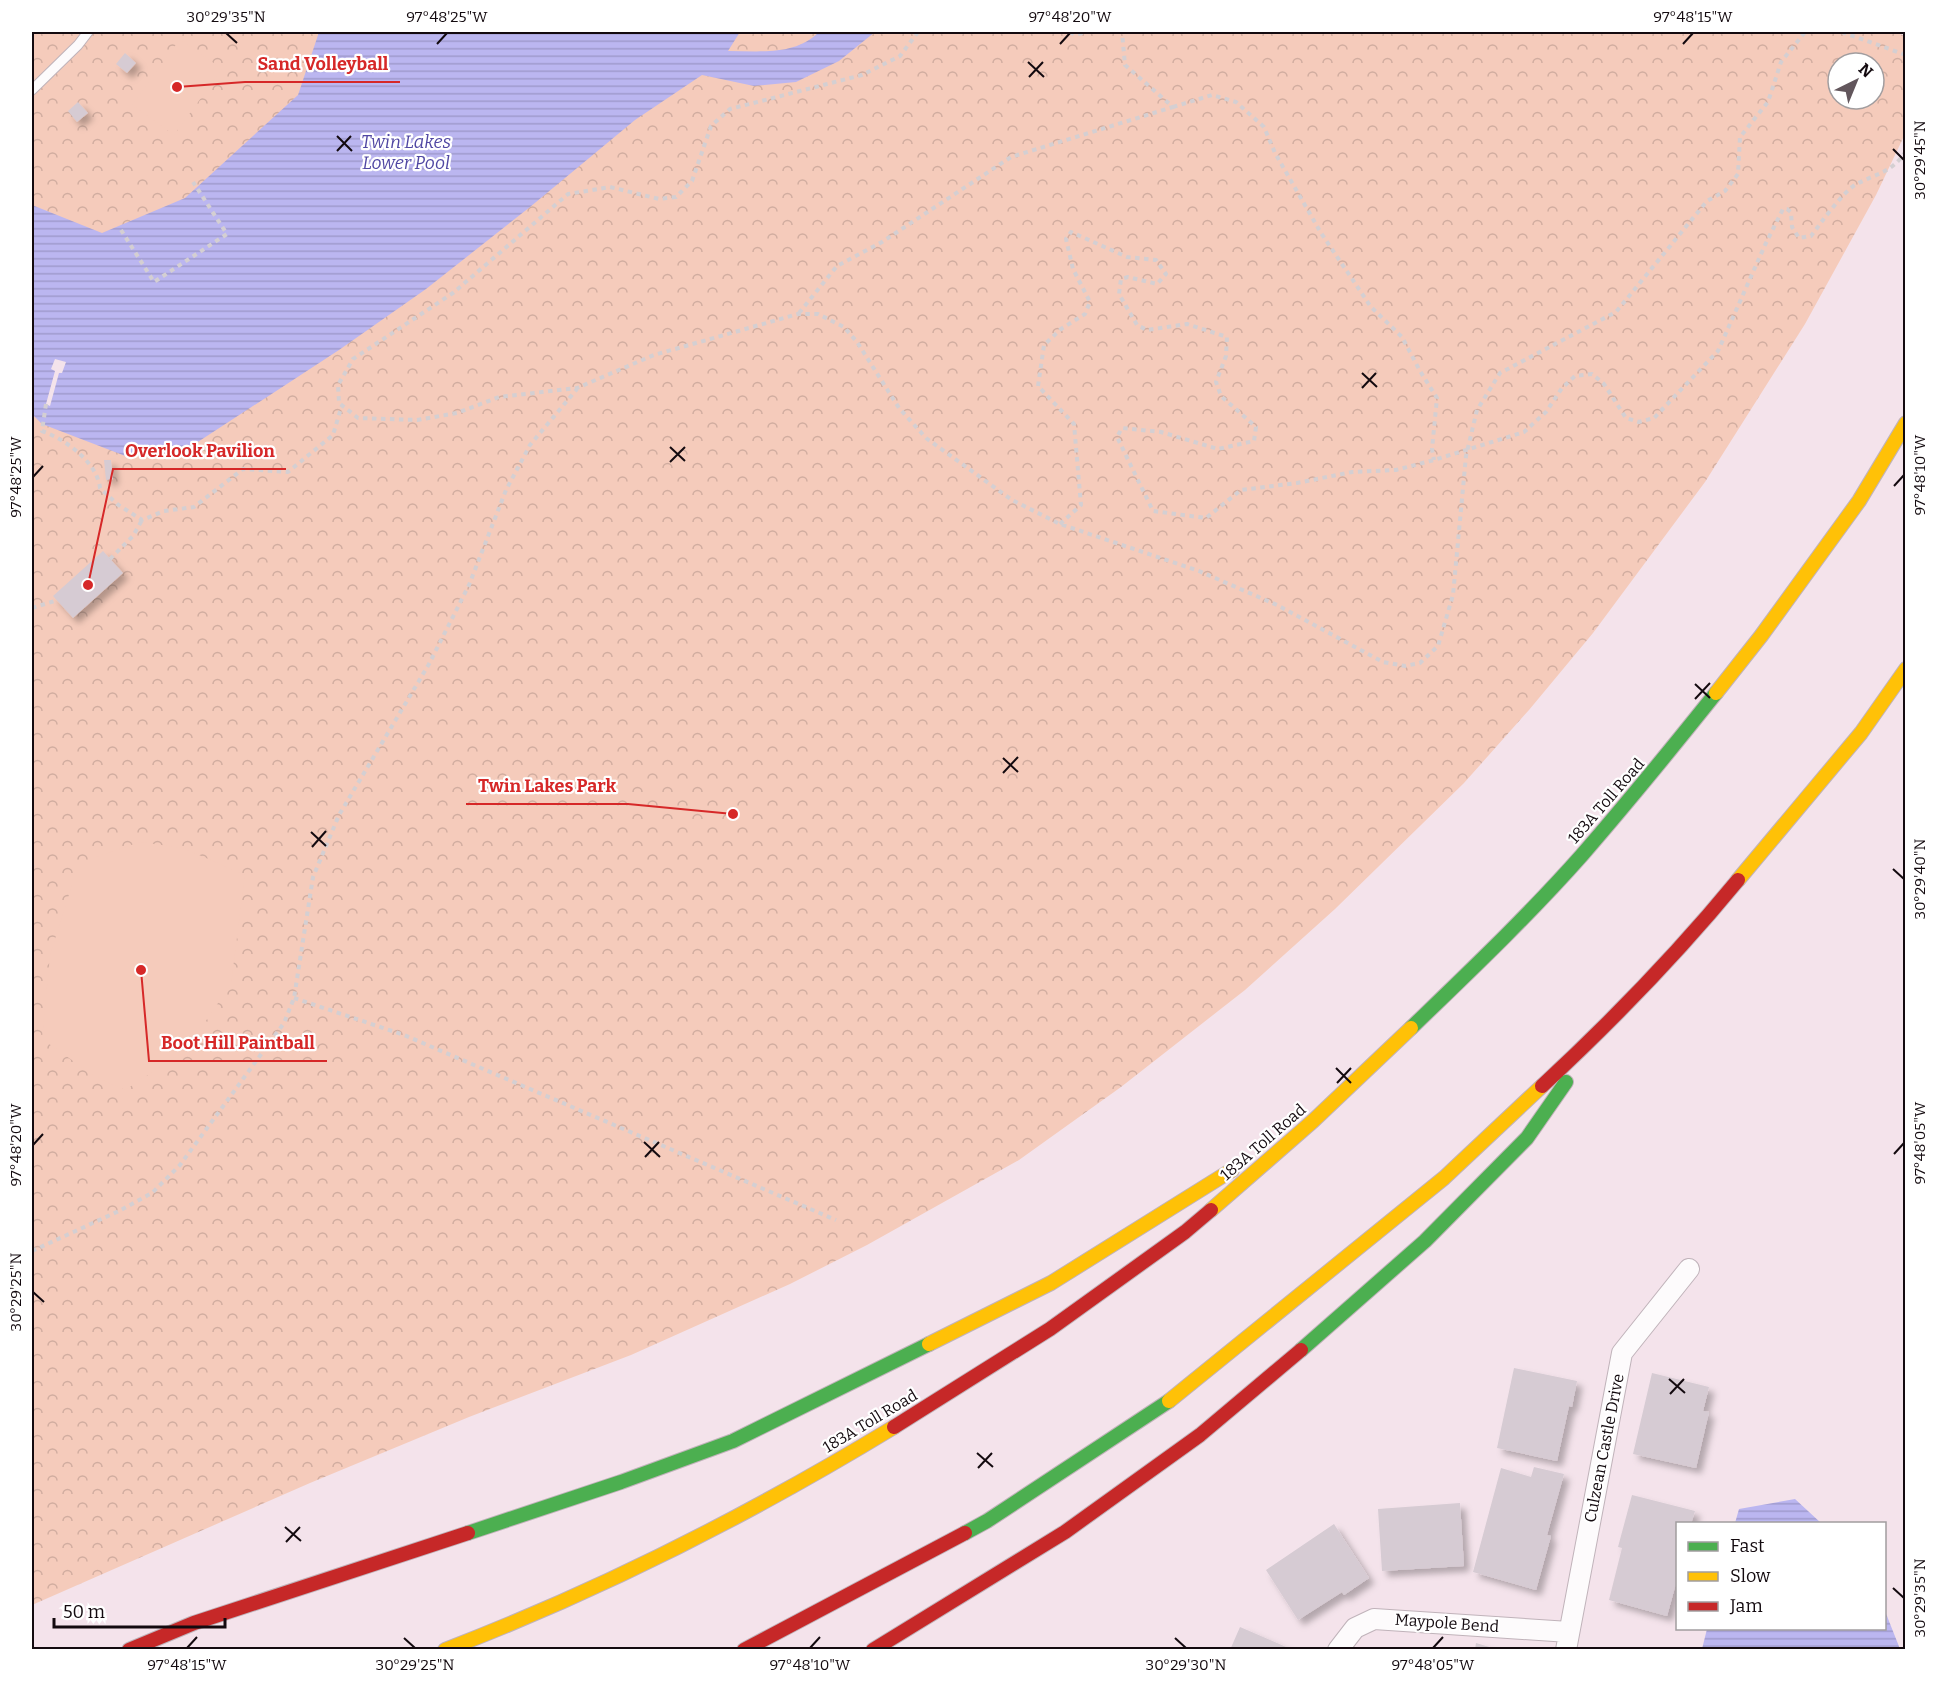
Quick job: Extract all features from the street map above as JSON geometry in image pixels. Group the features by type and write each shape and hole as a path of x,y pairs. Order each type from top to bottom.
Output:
{"highway":[{"name":"183A Toll Road","path":"445,1650 528,1618 727,1523 891,1429 1050,1329 1185,1232 1312,1121 1473,969 1580,857 1653,772 1761,636 1859,501 1905,423"},
{"path":"744,1650 987,1521 1170,1400 1444,1178 1599,1033 1692,936 1861,732 1905,669"},
{"path":"873,1650 1065,1532 1200,1435 1312,1341 1425,1241 1527,1138 1599,1033"},
{"path":"129,1650 194,1623 621,1482 733,1441 1051,1283 1312,1121"}],"street":[{"name":"Culzean Castle Drive","path":"1567,1641 1622,1353 1689,1269"},
{"name":"Maypole Bend","path":"1338,1650 1355,1628 1374,1619 1567,1641"}],"lane":[{"path":"32,90 78,45 88,32"}],"path":[{"path":"918,32 900,56 862,75 730,109 711,126 692,181 676,197 659,200 610,188 568,194 453,293 353,359 338,385 339,403 358,418 417,420 457,413 499,397 577,388 654,355 798,314 818,314 844,327 857,342 899,408 926,438 1012,500 1060,524 1199,571 1277,605 1383,662 1405,666 1420,663 1438,646 1452,595 1468,450 1477,410 1500,373 1617,312 1707,201 1725,190 1738,174 1740,137 1768,102 1781,62 1805,32"},
{"path":"1070,32 1075,35 1086,32"},
{"path":"1122,32 1125,65 1173,107"},
{"path":"1842,32 1905,55"},
{"path":"798,314 837,266 882,242 1011,157 1212,95 1236,102 1264,127 1275,153 1321,233 1371,307 1402,337 1437,398 1432,448 1434,460"},
{"path":"1060,524 1082,505 1074,424 1038,387 1044,345 1061,329 1085,314 1090,302 1073,269 1066,239 1071,232 1126,257 1156,260 1166,274 1156,284 1128,277 1121,279 1119,294 1137,325 1147,330 1187,324 1227,337 1226,356 1216,382 1221,396 1256,428 1254,441 1218,448 1161,432 1122,428 1118,437 1153,511 1206,518 1241,490 1297,483 1352,472 1396,470 1524,432 1546,412 1562,388 1575,376 1592,374 1604,384 1626,418 1639,422 1654,418 1719,351 1783,209 1791,212 1792,227 1799,238 1811,236 1853,186 1882,174 1899,163 1905,151"},
{"path":"121,230 154,282 227,234 193,182"},
{"path":"32,1251 119,1211 152,1193 180,1165 284,1023 294,998 313,877 339,815 434,654 470,585 506,490 530,445 577,388"},
{"path":"46,404 42,431 58,436 79,452 99,480 100,488 117,504 142,520"},
{"path":"110,559 133,536 142,520 164,511 194,507 243,469 288,472 333,435 342,405"},
{"path":"32,608 58,600"},
{"path":"294,998 404,1035 836,1220"}],"green space":[{"path":"32,32 1895,32 1905,36 1905,134 1876,195 1805,324 1705,482 1593,633 1529,710 1464,783 1335,909 1245,990 1121,1087 1019,1160 867,1245 790,1284 631,1355 469,1417 310,1483 32,1605"},
{"path":"180,39 222,69 174,135 132,105"},
{"path":"140,842 183,848 245,875 231,984 186,1050 125,1090 96,1077 42,1039 50,955 72,885 96,857"}],"water":[{"name":"Twin Lakes Lower Pool","path":"319,32 740,32 728,51 752,51 788,49 809,40 819,32 875,32 839,61 796,82 754,86 702,75 635,120 426,289 339,350 184,451 128,457 42,424 32,414 32,205 102,233 185,198 298,95"},
{"path":"1795,1499 1820,1522 1735,1522 1739,1509"},
{"path":"1886,1614 1900,1649 1702,1649 1707,1630 1886,1630"}],"pier":[{"path":"55,359 66,362 62,373 59,373 50,406 46,404 55,371 51,369"}],"building":[{"path":"125,53 136,63 127,73 116,64"},
{"path":"78,102 88,113 77,122 68,111"},
{"path":"104,460 111,460 113,479 106,480"},
{"path":"103,551 123,573 73,618 53,596"},
{"path":"1514,1368 1577,1381 1557,1461 1497,1448"},
{"path":"1652,1373 1709,1387 1703,1411 1709,1412 1696,1468 1633,1454"},
{"path":"1534,1467 1564,1474 1547,1535 1551,1536 1536,1590 1473,1572 1501,1468 1531,1477"},
{"path":"1632,1495 1695,1511 1692,1522 1676,1522 1676,1583 1667,1616 1609,1600 1622,1548 1618,1547"},
{"path":"1460,1503 1464,1566 1382,1571 1378,1509"},
{"path":"1334,1524 1369,1578 1344,1595 1342,1592 1298,1620 1266,1570"},
{"path":"1240,1627 1293,1650 1230,1650"},
{"path":"1476,1643 1496,1649 1496,1650 1475,1650"}],"traffic: fast":[{"path":"1411,1028 1562,878 1716,693"},
{"path":"1301,1350 1425,1241 1527,1138 1566,1082"},
{"path":"468,1533 621,1482 733,1441 929,1344"},
{"path":"965,1533 987,1521 1169,1401"}],"traffic: slow":[{"path":"1716,693 1761,636 1859,501 1906,423"},
{"path":"1738,880 1861,733 1906,669"},
{"path":"1211,1210 1313,1121 1411,1028"},
{"path":"1169,1401 1444,1178 1542,1086"},
{"path":"929,1344 1051,1283 1232,1170"},
{"path":"445,1650 561,1602 674,1549 785,1490 894,1427"}],"traffic: jam":[{"path":"1542,1086 1644,986 1738,880"},
{"path":"894,1427 1050,1329 1185,1232 1211,1210"},
{"path":"873,1650 1065,1532 1200,1435 1301,1350"},
{"path":"129,1650 194,1623 468,1533"},
{"path":"744,1650 965,1533"}],"place":[{"name":"Sand Volleyball","path":"177,87"},
{"name":"Overlook Pavilion","path":"88,585"},
{"name":"Twin Lakes Park","path":"733,814"},
{"name":"Boot Hill Paintball","path":"141,970"}]}
